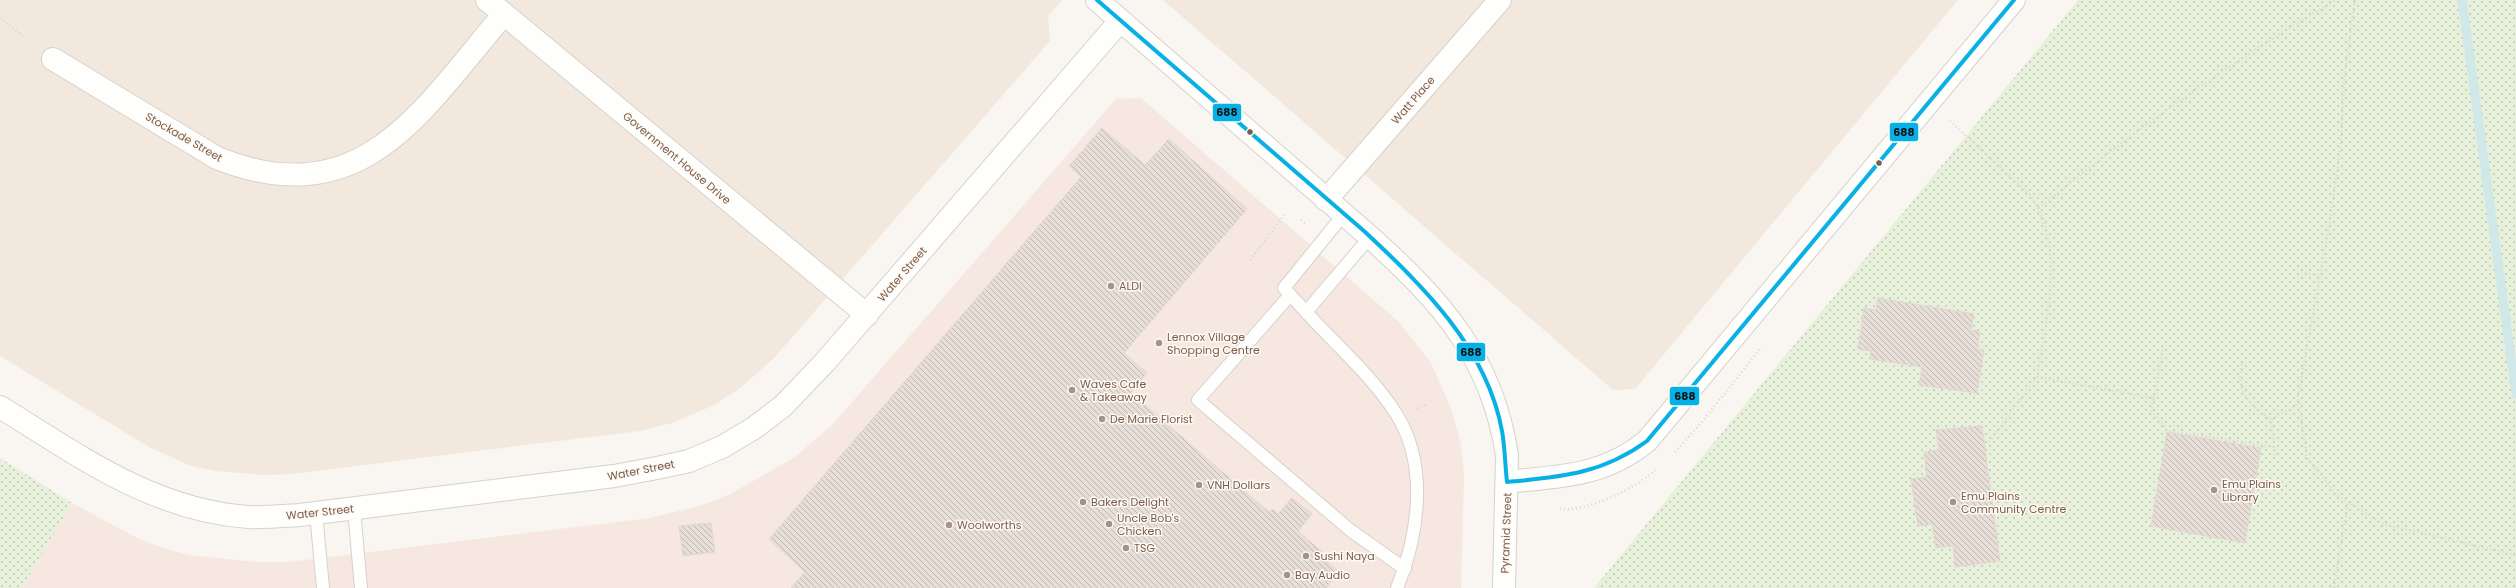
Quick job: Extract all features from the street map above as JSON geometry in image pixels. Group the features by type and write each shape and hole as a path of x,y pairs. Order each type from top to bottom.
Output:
{"street":[{"name":"Government House Drive","path":"487,0 867,315"},
{"name":"Pyramid Street","path":"1097,0 1370,237 1431,295 1477,358 1504,434 1507,455 1504,588"},
{"name":"Watt Place","path":"1326,200 1500,0"},
{"path":"1507,482 1589,472 1614,464 1630,455 1647,441 2014,0"},
{"name":"Stockade Street","path":"53,59 217,158 250,170 273,174 303,175 356,162 395,138 504,14"},
{"name":"Water Street","path":"0,407 111,475 164,500 200,510 250,517 354,509 614,476 689,461 722,447 747,432 782,406 867,315 1120,20"}],"lane":[{"path":"1344,214 1287,291 1198,400 1344,525 1405,569"},
{"path":"1306,312 1370,237"},
{"path":"1287,291 1372,384 1395,412 1410,448 1417,484 1417,515 1413,543 1397,588"},
{"path":"354,509 361,588"},
{"path":"316,513 323,588"}],"path":[{"path":"2039,208 2101,158 2292,27 2336,0"},
{"path":"2355,0 2345,72 2340,151 2320,276 2298,396 2307,458 2337,495 2383,524 2516,555"},
{"path":"0,18 23,36"},
{"path":"1950,121 2030,196 2039,208 2052,272 2037,377 1989,442"},
{"path":"1250,260 1286,213"},
{"path":"2301,272 2320,276"},
{"path":"1672,454 1701,423 1763,346"},
{"path":"2163,349 2151,410 2168,431 2275,447"},
{"path":"2242,364 2238,377 2242,389 2252,406 2271,420 2275,455"},
{"path":"2037,377 2154,398"},
{"path":"2271,420 2300,403"},
{"path":"1560,509 1578,508 1618,493 1643,481 1661,465"},
{"path":"2334,588 2348,502"}],"shaded area":[{"path":"0,0 1062,0 1048,16 1050,41 774,358 739,389 712,406 672,423 640,431 292,474 264,475 215,471 191,466 149,447 0,356"},
{"path":"1163,0 1958,0 1635,389 1613,390"},
{"name":"Lennox Village Shopping Centre","path":"1141,98 1399,322 1431,363 1451,408 1461,444 1464,476 1461,588 22,588 72,503 137,538 163,548 189,555 257,562 288,562 650,518 703,505 730,494 795,457 833,424 1116,99"}],"green space":[{"path":"2078,0 2516,0 2516,588 1594,588"},
{"path":"0,458 72,503 22,588 0,588"}],"building":[{"path":"1102,128 1145,165 1169,139 1247,209 1124,353 1147,373 1131,393 1269,512 1272,509 1278,514 1292,498 1312,514 1298,531 1322,552 1320,555 1339,572 1326,588 791,588 805,572 769,539 1081,177 1069,166"},
{"path":"1878,298 1974,314 1971,330 1980,331 1977,349 1984,350 1977,393 1919,385 1922,367 1870,359 1871,351 1858,349 1864,308 1876,310"},
{"name":"Emu Plains Community Centre","path":"1982,426 2000,561 1955,567 1953,546 1936,548 1932,524 1918,526 1911,479 1927,477 1924,452 1939,450 1936,430"},
{"name":"Emu Plains Library","path":"2167,432 2261,448 2245,543 2151,526"},
{"path":"711,523 715,552 683,556 679,526"}],"waterway":[{"path":"2462,0 2516,394"}],"transit line":[{"name":"688","path":"1097,0 1364,231 1408,274 1450,320 1482,372 1494,401 1504,443 1507,482 1563,476 1580,472 1614,461 1647,441 2014,0"}],"place":[{"name":"ALDI","path":"1111,286"},
{"name":"Lennox Village Shopping Centre","path":"1159,343"},
{"name":"Waves Cafe & Takeaway","path":"1072,390"},
{"name":"De Marie Florist","path":"1102,419"},
{"name":"VNH Dollars","path":"1199,485"},
{"name":"Emu Plains Library","path":"2214,490"},
{"name":"Bakers Delight","path":"1083,502"},
{"name":"Emu Plains Community Centre","path":"1953,502"},
{"name":"Uncle Bob's Chicken","path":"1109,524"},
{"name":"Woolworths","path":"949,525"},
{"name":"TSG","path":"1126,548"},
{"name":"Sushi Naya","path":"1306,556"},
{"name":"Bay Audio","path":"1287,575"}]}
